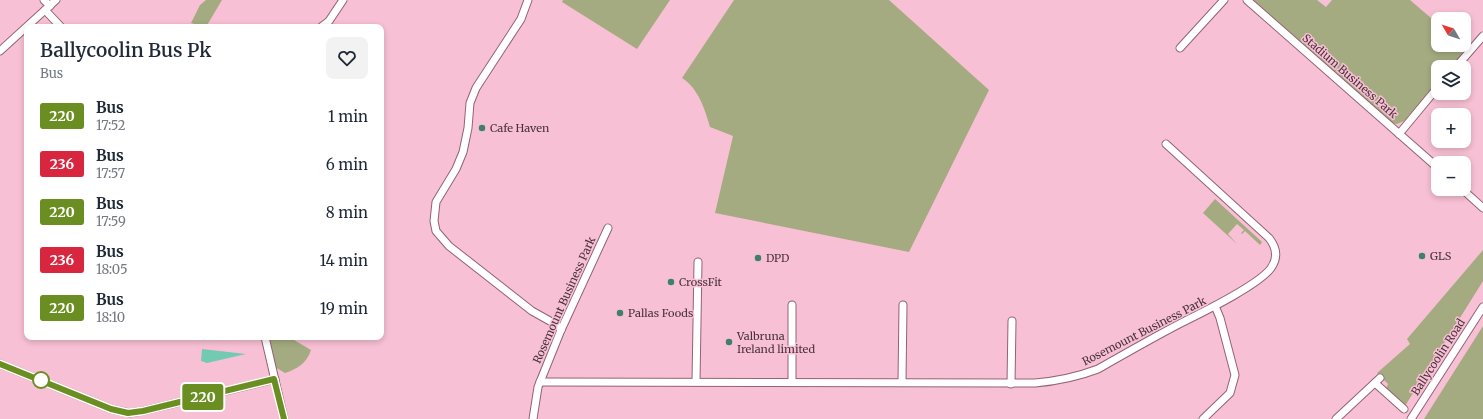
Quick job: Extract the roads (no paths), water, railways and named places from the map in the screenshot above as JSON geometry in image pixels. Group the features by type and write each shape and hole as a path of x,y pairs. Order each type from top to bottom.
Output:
{"street":[{"path":"44,0 47,8 59,24"},
{"path":"30,24 56,0"},
{"path":"324,24 343,0"},
{"path":"528,0 521,19 474,93 470,103 468,128 463,152 456,169 436,202 434,221 441,239 449,246 532,311 557,325 561,330"},
{"path":"1180,48 1224,0"},
{"name":"Stadium Business Park","path":"1246,0 1431,162"},
{"path":"0,51 24,29"},
{"path":"1462,60 1483,36"},
{"path":"1398,134 1431,95"},
{"name":"Rosemount Business Park","path":"540,382 902,382 1011,384 1052,382 1082,375 1098,369 1215,306 1268,272 1275,258 1275,248 1269,238 1166,144"},
{"path":"1470,196 1483,208"},
{"name":"Rosemount Business Park","path":"533,419 536,395 540,382 561,330 608,228"},
{"path":"696,382 698,262"},
{"path":"792,305 792,382"},
{"path":"902,382 903,305"},
{"name":"Rosemount Business Park","path":"1203,419 1230,393 1235,375 1220,318 1215,306"},
{"name":"Ballycoolin Road","path":"1413,418 1483,307"},
{"path":"1011,384 1012,321"},
{"path":"266,340 284,419"},
{"path":"0,364 128,416 274,379"},
{"path":"1336,419 1378,381 1404,409"}],"place":[{"name":"Cafe Haven","path":"482,128"},
{"name":"GLS","path":"1422,256"},
{"name":"DPD","path":"758,258"},
{"name":"CrossFit","path":"671,282"},
{"name":"Pallas Foods","path":"620,313"},
{"name":"Valbruna Ireland limited","path":"729,342"}]}
